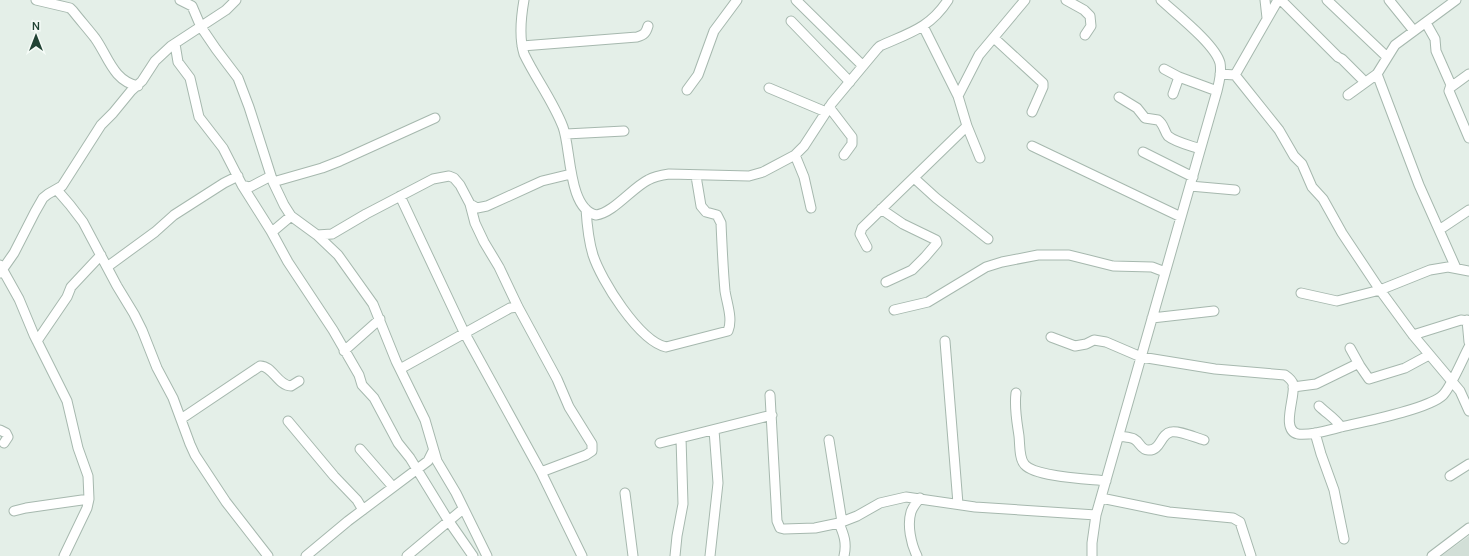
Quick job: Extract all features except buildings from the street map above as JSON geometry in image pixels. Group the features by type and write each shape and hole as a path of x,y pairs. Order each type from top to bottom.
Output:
{"street":[{"path":"36,0 70,8 74,11 95,38 114,71 129,84 138,86"},
{"path":"180,0 192,6 201,27 216,50 238,78 248,102 272,179 278,194 291,216 317,235 331,248 365,291 380,319 400,369 425,420 434,451 432,462"},
{"path":"64,556 84,514 89,499 88,476 78,448 67,401 37,341 16,293 1,269 14,252 43,198 57,190 66,182 101,125 131,91 138,86 155,61 162,53 226,10 236,0"},
{"path":"524,0 522,46 531,68 560,120 566,134 571,174 579,198 586,209 596,215 610,210 648,180 658,176 669,174 696,176 749,176 762,172 795,156 804,146 828,110 880,46 923,26 937,15 948,0"},
{"path":"687,90 698,75 714,31 737,0"},
{"path":"796,0 863,66"},
{"path":"958,96 979,55 1025,0"},
{"path":"1066,0 1084,10 1090,16 1090,26 1085,35"},
{"path":"1092,556 1092,543 1096,515 1217,91 1220,74 1218,59 1206,43 1161,0"},
{"path":"1267,18 1265,0 1268,0"},
{"path":"1235,75 1278,0"},
{"path":"1281,0 1338,58 1342,59 1365,82"},
{"path":"1327,0 1387,57"},
{"path":"1389,0 1414,31"},
{"path":"1348,95 1377,74 1395,45 1456,0"},
{"path":"791,21 850,82"},
{"path":"1426,22 1435,39 1436,51 1450,83 1451,87 1449,91 1469,138"},
{"path":"522,46 637,37 646,33 648,26"},
{"path":"923,26 958,96 967,126 980,158"},
{"path":"994,38 1043,83 1043,87 1032,112"},
{"path":"175,44 178,62 190,78 199,117 223,148 288,262 333,330 359,375 362,385 374,398 396,440 417,469 472,556"},
{"path":"1164,69 1179,77 1217,91"},
{"path":"1220,74 1235,75 1279,130 1294,156 1302,164 1312,187 1323,199 1342,233 1380,290 1413,335 1462,394 1469,411"},
{"path":"1377,74 1419,185 1456,268"},
{"path":"1451,87 1469,74"},
{"path":"1173,94 1179,77"},
{"path":"769,88 828,110 852,137 852,144 844,155"},
{"path":"1119,97 1137,108 1145,118 1158,120 1164,126 1167,135 1200,149"},
{"path":"107,267 156,232 174,215 224,183 245,186 322,168 435,118"},
{"path":"867,247 861,237 860,231 967,126"},
{"path":"566,134 624,131"},
{"path":"1032,146 1181,217"},
{"path":"1143,152 1191,181 1235,190"},
{"path":"795,156 804,177 811,208"},
{"path":"473,206 487,206 546,180 571,174"},
{"path":"317,235 332,234 366,214 433,179 449,176 454,178 473,206 474,218 478,231 499,267 514,305 557,379 571,411 592,444 592,451 586,455 541,472"},
{"path":"586,209 587,232 593,256 609,289 638,329 648,338 666,347 728,331 730,326 725,291 720,223 717,215 704,211 701,206 696,176"},
{"path":"914,178 936,198 988,239"},
{"path":"57,190 83,222 142,330 156,368 173,398 190,444 200,462 226,502 268,556"},
{"path":"400,196 464,332 541,472 582,556"},
{"path":"881,209 903,224 936,240 937,243 912,270 886,282"},
{"path":"1439,230 1469,210"},
{"path":"272,232 291,216"},
{"path":"331,248 332,234"},
{"path":"37,341 67,297 71,287 101,255"},
{"path":"894,310 928,302 986,266 1038,255 1069,255 1113,266 1152,267 1165,272"},
{"path":"1301,293 1335,301 1380,290 1430,270 1444,267 1469,271"},
{"path":"400,369 514,305"},
{"path":"1152,318 1214,311"},
{"path":"344,351 380,319"},
{"path":"1413,335 1461,320 1468,321 1469,342"},
{"path":"1051,337 1075,346 1086,344 1094,340 1106,342 1141,357 1215,369 1281,374 1289,378 1293,387 1289,425 1290,429 1298,434 1315,433 1341,427 1418,407 1434,401 1444,394 1469,346"},
{"path":"945,341 958,504"},
{"path":"1350,348 1369,379 1405,368 1429,355"},
{"path":"1293,387 1316,384 1355,365 1358,364 1360,366"},
{"path":"181,418 260,366 266,367 285,386 291,386 299,381"},
{"path":"1016,393 1015,409 1021,456 1026,466 1049,474 1106,481"},
{"path":"770,395 777,522 779,527 784,529 815,528 840,522 857,516 880,503 906,497 976,507 1096,515"},
{"path":"1319,406 1326,414 1334,418 1341,427"},
{"path":"660,443 772,415"},
{"path":"288,421 334,476 357,500 363,510"},
{"path":"0,430 6,433 8,437 4,442"},
{"path":"710,556 718,483 714,430"},
{"path":"1119,436 1135,440 1146,450 1154,450 1164,436 1171,432 1179,432 1204,440"},
{"path":"1315,433 1334,490 1344,539"},
{"path":"675,556 683,504 681,438"},
{"path":"829,440 840,522 845,539 846,547 844,556"},
{"path":"360,449 393,487"},
{"path":"306,556 417,469 432,462"},
{"path":"432,462 449,481 488,556"},
{"path":"1450,476 1469,464"},
{"path":"625,493 632,556"},
{"path":"916,556 912,547 910,528 911,513 920,498"},
{"path":"1101,498 1170,512 1233,518 1240,522 1252,556"},
{"path":"14,511 89,499"},
{"path":"407,556 448,520 463,509"},
{"path":"1432,556 1469,528"}],"shaded area":[{"path":"1469,536 1469,556 1441,556"}]}
